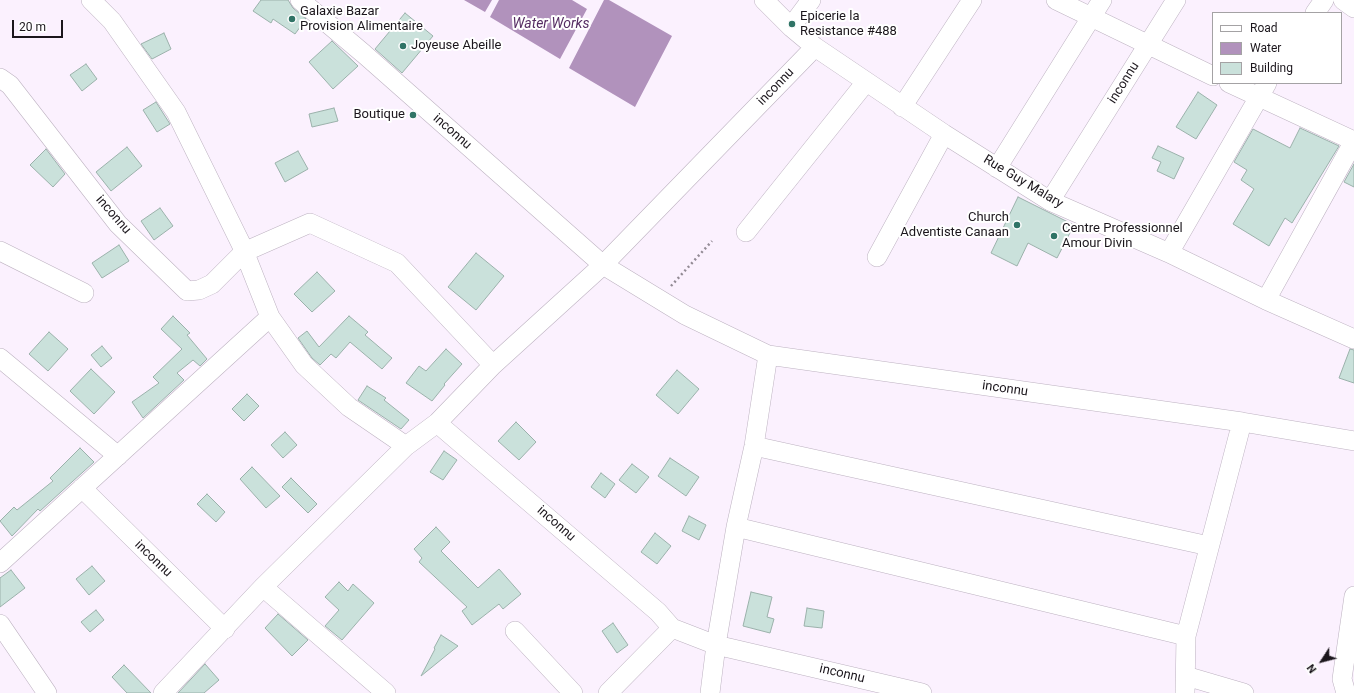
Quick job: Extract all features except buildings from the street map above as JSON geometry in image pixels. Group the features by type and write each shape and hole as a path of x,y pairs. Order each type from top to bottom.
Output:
{"street":[{"path":"91,0 112,21 176,112 242,246 270,316 304,366 349,407 406,446"},
{"name":"inconnu","path":"300,0 370,59 603,265 684,315 768,355 1242,422 1354,441"},
{"name":"Rue Guy Malary","path":"764,0 791,27 866,82 944,134 1050,201 1169,253 1266,300 1354,339"},
{"path":"791,27 811,0"},
{"path":"1056,0 1148,46 1212,76"},
{"path":"997,168 1102,0"},
{"name":"inconnu","path":"1050,201 1176,0"},
{"path":"1316,12 1324,0"},
{"path":"1343,0 1354,8"},
{"path":"902,106 967,2"},
{"name":"inconnu","path":"163,693 263,587 406,446 437,423 493,365 603,265 815,46"},
{"name":"inconnu","path":"0,78 10,85 118,224 187,290 199,290 212,284 244,252 310,223 397,263 493,365"},
{"path":"746,232 866,82"},
{"path":"1234,84 1263,90 1354,141 1266,300"},
{"path":"1169,253 1263,90"},
{"path":"877,257 944,134"},
{"path":"0,251 84,293"},
{"path":"0,563 270,316"},
{"path":"710,693 716,644 736,527 754,446 768,355"},
{"path":"0,358 118,456"},
{"path":"1242,422 1186,636 1185,684 1244,693"},
{"name":"inconnu","path":"437,423 658,612 672,628 716,644 922,693"},
{"path":"754,446 1209,546"},
{"name":"inconnu","path":"82,488 225,629"},
{"path":"736,527 1186,636"},
{"path":"263,587 386,693"},
{"path":"1346,693 1342,679 1354,596"},
{"path":"0,624 47,693"},
{"path":"608,693 672,628"},
{"path":"515,632 573,693"}],"path":[{"path":"659,300 712,241"}],"water":[{"path":"464,0 492,0 485,12"},
{"name":"Water Works","path":"499,0 572,0 587,9 560,59 490,17"},
{"path":"604,0 609,0 672,36 635,107 569,68"}],"place":[{"name":"Galaxie Bazar Provision Alimentaire","path":"292,19"},
{"name":"Epicerie la Resistance #488","path":"792,24"},
{"name":"Joyeuse Abeille","path":"403,46"},
{"name":"Boutique","path":"413,115"},
{"name":"Church Adventiste Canaan","path":"1017,225"},
{"name":"Centre Professionnel Amour Divin","path":"1054,236"}]}
